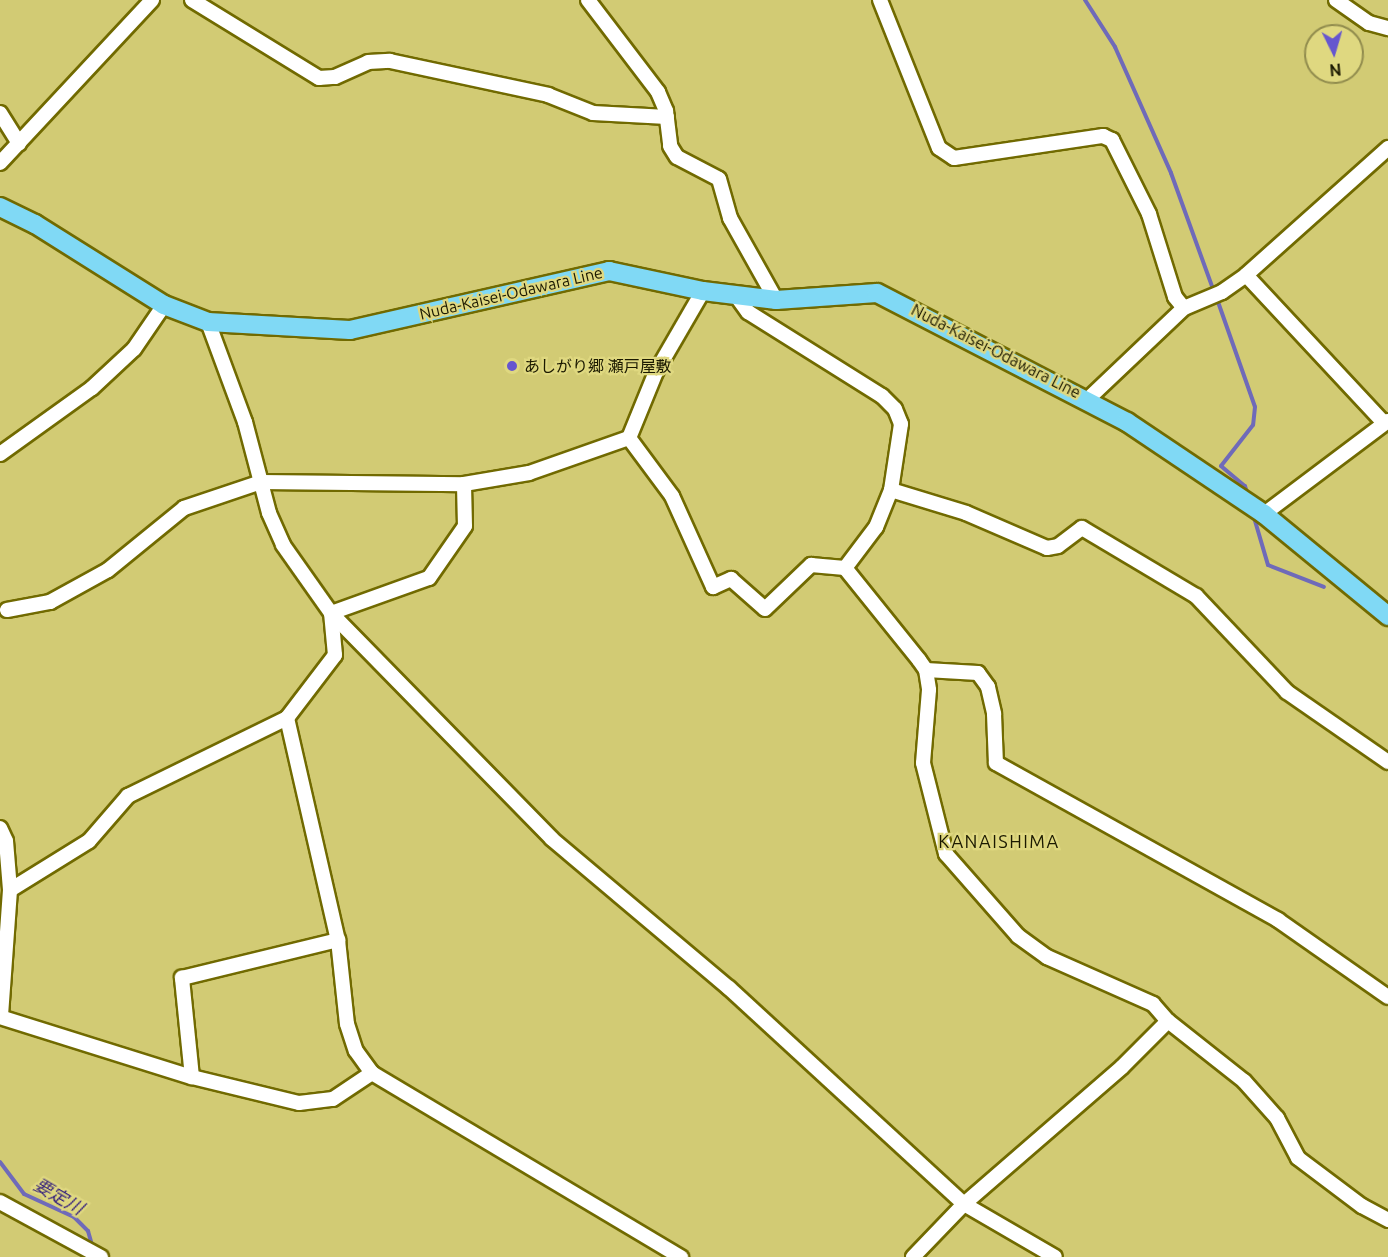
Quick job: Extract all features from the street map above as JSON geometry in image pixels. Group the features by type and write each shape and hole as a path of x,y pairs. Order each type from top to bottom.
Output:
{"main road":[{"name":"Nuda-Kaisei-Odawara Line","path":"0,207 35,224 164,305 208,322 350,330 609,271 737,297 776,300 877,293 1088,399 1262,513 1388,616"}],"street":[{"path":"0,163 152,0"},
{"path":"192,0 319,78 335,77 368,62 390,61 548,95 593,113 667,117"},
{"path":"588,0 658,92 667,117 670,146 677,158 719,179 730,218 776,300"},
{"path":"880,0 939,148 954,158 1103,136 1112,140 1149,214 1175,297 1184,308"},
{"path":"1336,0 1370,23 1388,28"},
{"path":"0,113 19,143"},
{"path":"1088,399 1184,308 1222,292 1246,275 1388,148"},
{"path":"1246,275 1386,422 1262,513"},
{"path":"7,610 50,602 108,570 184,508 261,482 464,484 529,473 629,438 656,372 703,291"},
{"path":"737,297 748,312 882,396 895,410 901,424 891,490 876,527 845,568"},
{"path":"0,454 109,372 134,349 164,305"},
{"path":"208,322 245,422 261,482 283,545 331,613 552,839 729,988 964,1204 1055,1257"},
{"path":"629,438 672,496 713,587 731,579 765,609 811,565 845,568 926,670 929,690 922,763 946,854 958,873 1018,936 1047,957 1153,1004 1168,1021 1244,1082 1277,1118 1298,1158 1362,1206 1388,1220"},
{"path":"331,613 429,578 465,526 464,484"},
{"path":"891,490 966,513 1047,548 1058,546 1082,528 1196,596 1287,693 1388,762"},
{"path":"10,890 88,840 128,796 287,718 335,655 331,613"},
{"path":"926,670 978,672 988,687 994,714 996,763 1278,920 1388,997"},
{"path":"287,718 338,940 347,1024 356,1052 372,1072 681,1257"},
{"path":"0,828 6,841 10,890 1,1017 192,1077 299,1103 333,1099 372,1072"},
{"path":"192,1077 182,978 338,940"},
{"path":"913,1257 964,1204 1122,1067 1168,1021"},
{"path":"0,1202 100,1257"}],"waterway":[{"path":"1085,0 1115,47 1171,173 1214,292"},
{"path":"1217,299 1255,407 1253,425 1221,466 1245,486 1248,496"},
{"path":"1253,514 1268,565 1324,587"},
{"name":"要定川","path":"0,1162 24,1194 74,1217 88,1231 93,1248"}],"place":[{"name":"あしがり郷 瀬戸屋敷","path":"512,366"}],"district":[{"name":"KANAISHIMA","path":"999,841"}]}
